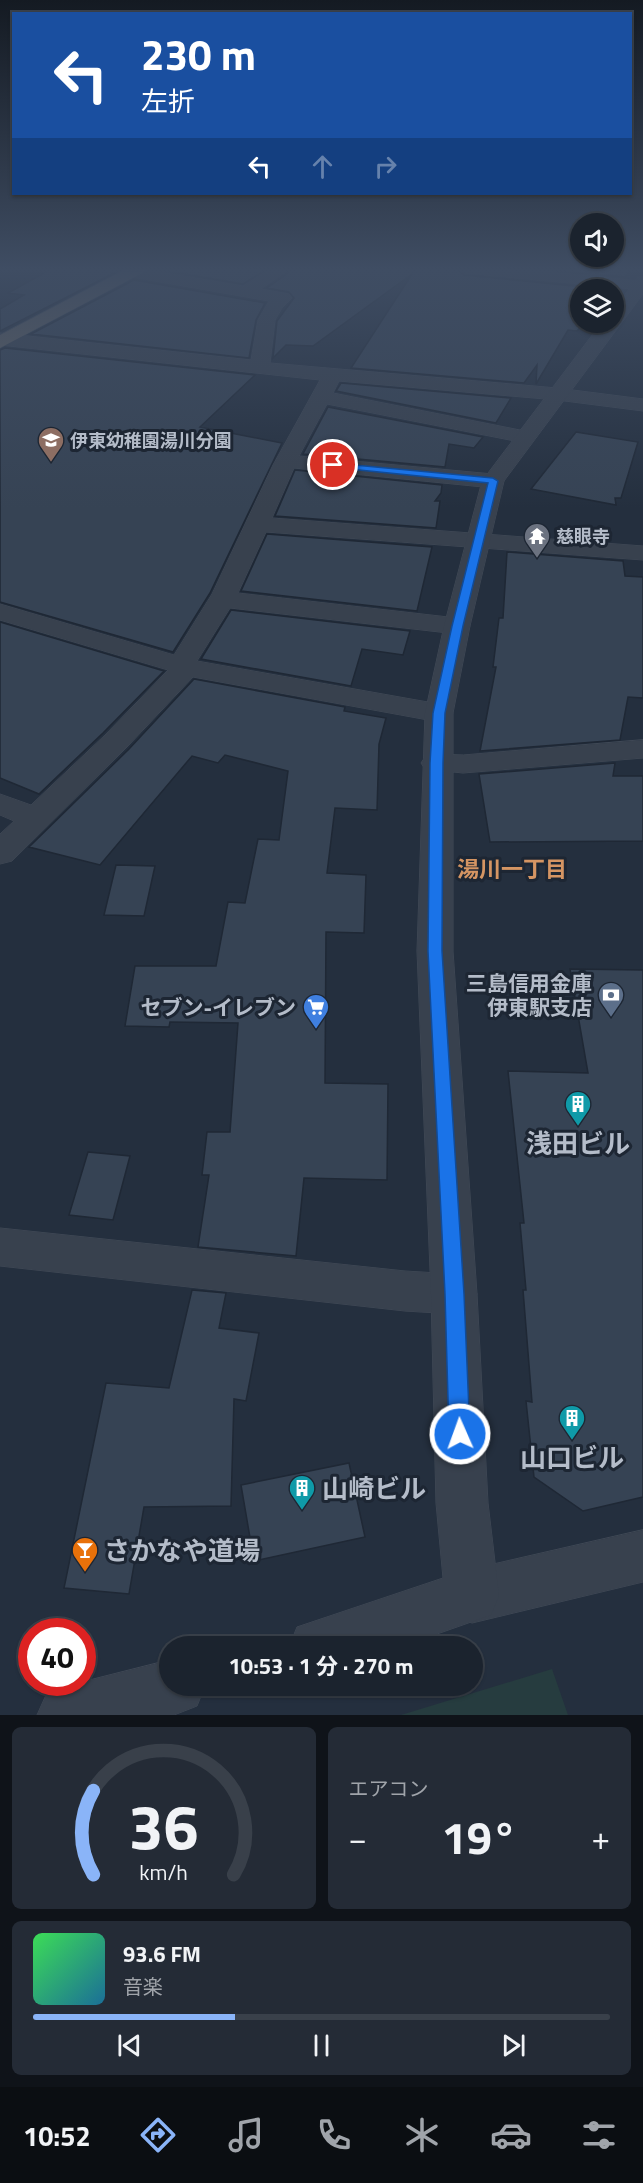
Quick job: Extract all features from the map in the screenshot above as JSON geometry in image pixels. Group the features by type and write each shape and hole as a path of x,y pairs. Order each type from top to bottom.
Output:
{"street":[{"path":"76,348 332,375 557,394 643,405"},
{"path":"260,368 262,348"},
{"path":"472,1596 462,1503 454,1294 435,951 436,763 439,713 457,626 493,481 593,348"},
{"path":"0,853 116,741 183,666 221,599 286,461 332,375"},
{"path":"322,397 525,437"},
{"path":"286,461 493,481"},
{"path":"257,524 643,553"},
{"path":"221,599 457,626"},
{"path":"0,612 183,666 439,713"},
{"path":"436,763 463,764 643,749"},
{"path":"0,804 35,818"},
{"path":"0,1246 405,1291 454,1294"},
{"path":"350,1636 472,1596 643,1556"},
{"path":"66,1715 159,1691"}],"green space":[{"path":"552,1669 568,1715 401,1715 463,1696 483,1696 483,1690"}],"building":[{"path":"5,348 255,375 200,427 282,443 210,593 173,652 0,602 0,350"},
{"path":"158,348 251,348 249,358"},
{"path":"274,348 283,348 273,358"},
{"path":"364,348 557,348 536,384 537,365 524,383 351,368"},
{"path":"341,383 511,398 496,423 336,391"},
{"path":"328,407 483,437 474,448 449,444 445,467 303,454"},
{"path":"576,432 638,442 621,498 615,498 616,505 531,489"},
{"path":"295,470 442,485 441,493 435,501 440,501 436,528 275,516"},
{"path":"267,534 432,547 417,611 241,591"},
{"path":"507,552 623,561 625,576 643,577 643,698 628,697 620,740 480,751 496,667 493,667 499,618 503,618"},
{"path":"231,610 410,631 403,655 362,649 351,686 201,659"},
{"path":"0,622 164,671 39,794 0,778"},
{"path":"194,679 345,707 344,711 386,718 379,744 377,810 335,808 327,873 366,875 364,933 326,932 325,1083 388,1084 387,1180 304,1178 296,1256 198,1247 209,1175 202,1175 207,1132 230,1132 238,1023 170,1022 169,1027 125,1026 135,966 216,966 228,902 245,903 258,839 279,840 288,771 225,755 218,763 192,756 100,865 29,847 129,749"},
{"path":"615,763 613,776 643,776 643,841 490,842 479,774"},
{"path":"116,865 155,866 144,916 104,915"},
{"path":"570,969 643,970 643,1497 583,1511 534,1477 526,1401 532,1402 520,1223 524,1223 508,1071 588,1073"},
{"path":"88,1152 130,1156 113,1220 69,1215"},
{"path":"192,1290 226,1293 219,1328 259,1333 246,1401 234,1399 231,1506 144,1507 129,1594 64,1588 106,1383 169,1388"},
{"name":"山崎ビル","path":"349,1463 365,1537 254,1561 241,1485"}],"place":[{"name":"伊東幼稚園湯川分園","path":"51,463"},
{"name":"慈眼寺","path":"537,559"},
{"name":"三島信用金庫 伊東駅支店","path":"611,1018"},
{"name":"セブン-イレブン","path":"316,1030"},
{"name":"浅田ビル","path":"578,1127"},
{"name":"山口ビル","path":"572,1441"},
{"name":"山崎ビル","path":"302,1511"},
{"name":"さかなや道場","path":"85,1573"}],"district":[{"name":"湯川一丁目","path":"512,869"}],"route":[{"path":"333,465 493,481 457,626 439,713 436,763 435,951 460,1434"}]}
